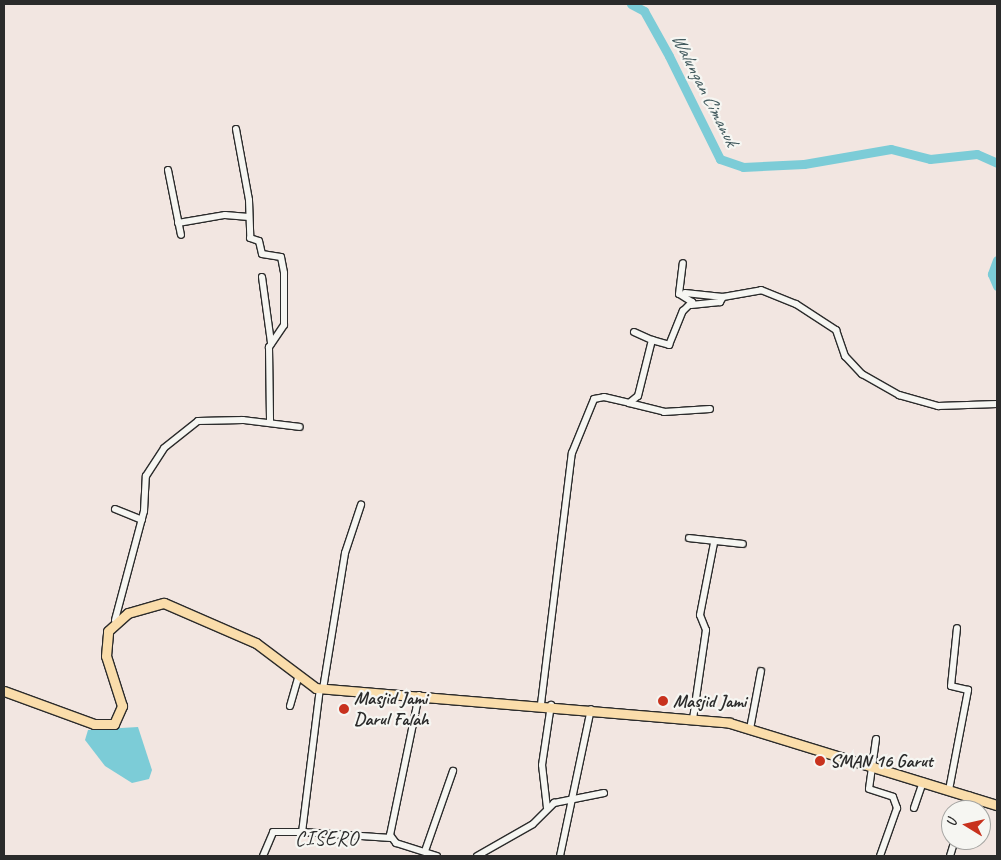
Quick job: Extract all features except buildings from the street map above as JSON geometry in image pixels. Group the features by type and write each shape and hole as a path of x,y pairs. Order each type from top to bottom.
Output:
{"main road":[{"path":"4,690 94,724 114,724 122,706 105,648 116,620 149,605 178,606 216,628 260,645 298,678 322,688 592,708 693,719 750,728 948,790 997,803"}],"street":[{"path":"236,129 249,217 250,239 259,241 262,254 280,256 282,261 284,325 271,343"},
{"path":"168,170 181,235"},
{"path":"178,223 225,214 249,217"},
{"path":"679,294 683,264"},
{"path":"262,277 271,343 270,423"},
{"path":"679,294 723,297 761,290 796,304 836,330 845,356 862,374 906,398 938,406 997,404"},
{"path":"679,294 692,299 691,305"},
{"path":"634,332 670,345 683,311 691,305 720,302 723,297"},
{"path":"629,403 641,393 652,340"},
{"path":"547,808 542,765 568,467 594,399 604,397 664,412 710,409"},
{"path":"116,620 142,520 149,470 190,424 240,420 300,427"},
{"path":"302,832 322,688 345,552 361,505"},
{"path":"115,509 142,520"},
{"path":"690,538 714,543 743,544"},
{"path":"693,719 706,630 700,615 714,543"},
{"path":"948,790 968,690 951,686 957,628"},
{"path":"750,728 761,671"},
{"path":"290,706 298,678"},
{"path":"391,838 419,695"},
{"path":"560,856 592,708"},
{"path":"876,739 874,767 869,789 893,797 897,808 880,856"},
{"path":"424,853 442,813 453,772"},
{"path":"914,808 923,782"},
{"path":"477,856 533,824 547,808 604,793"},
{"path":"969,800 970,796"},
{"path":"263,856 273,832 391,838 424,853 437,856"}],"water":[{"path":"138,727 152,770 149,779 132,783 105,766 85,740 88,730"}],"waterway":[{"name":"Walungan Cimanuk","path":"631,4 644,11 669,56 720,159 743,167 804,164 891,149 930,159 977,154 997,163"},
{"name":"Walungan Cimanuk","path":"997,260 992,274 997,286"}],"place":[{"name":"Masjid Jami","path":"663,701"},
{"name":"Masjid Jami Darul Falah","path":"344,709"},
{"name":"SMAN 16 Garut","path":"820,761"}],"district":[{"name":"CISERO","path":"327,838"}]}
